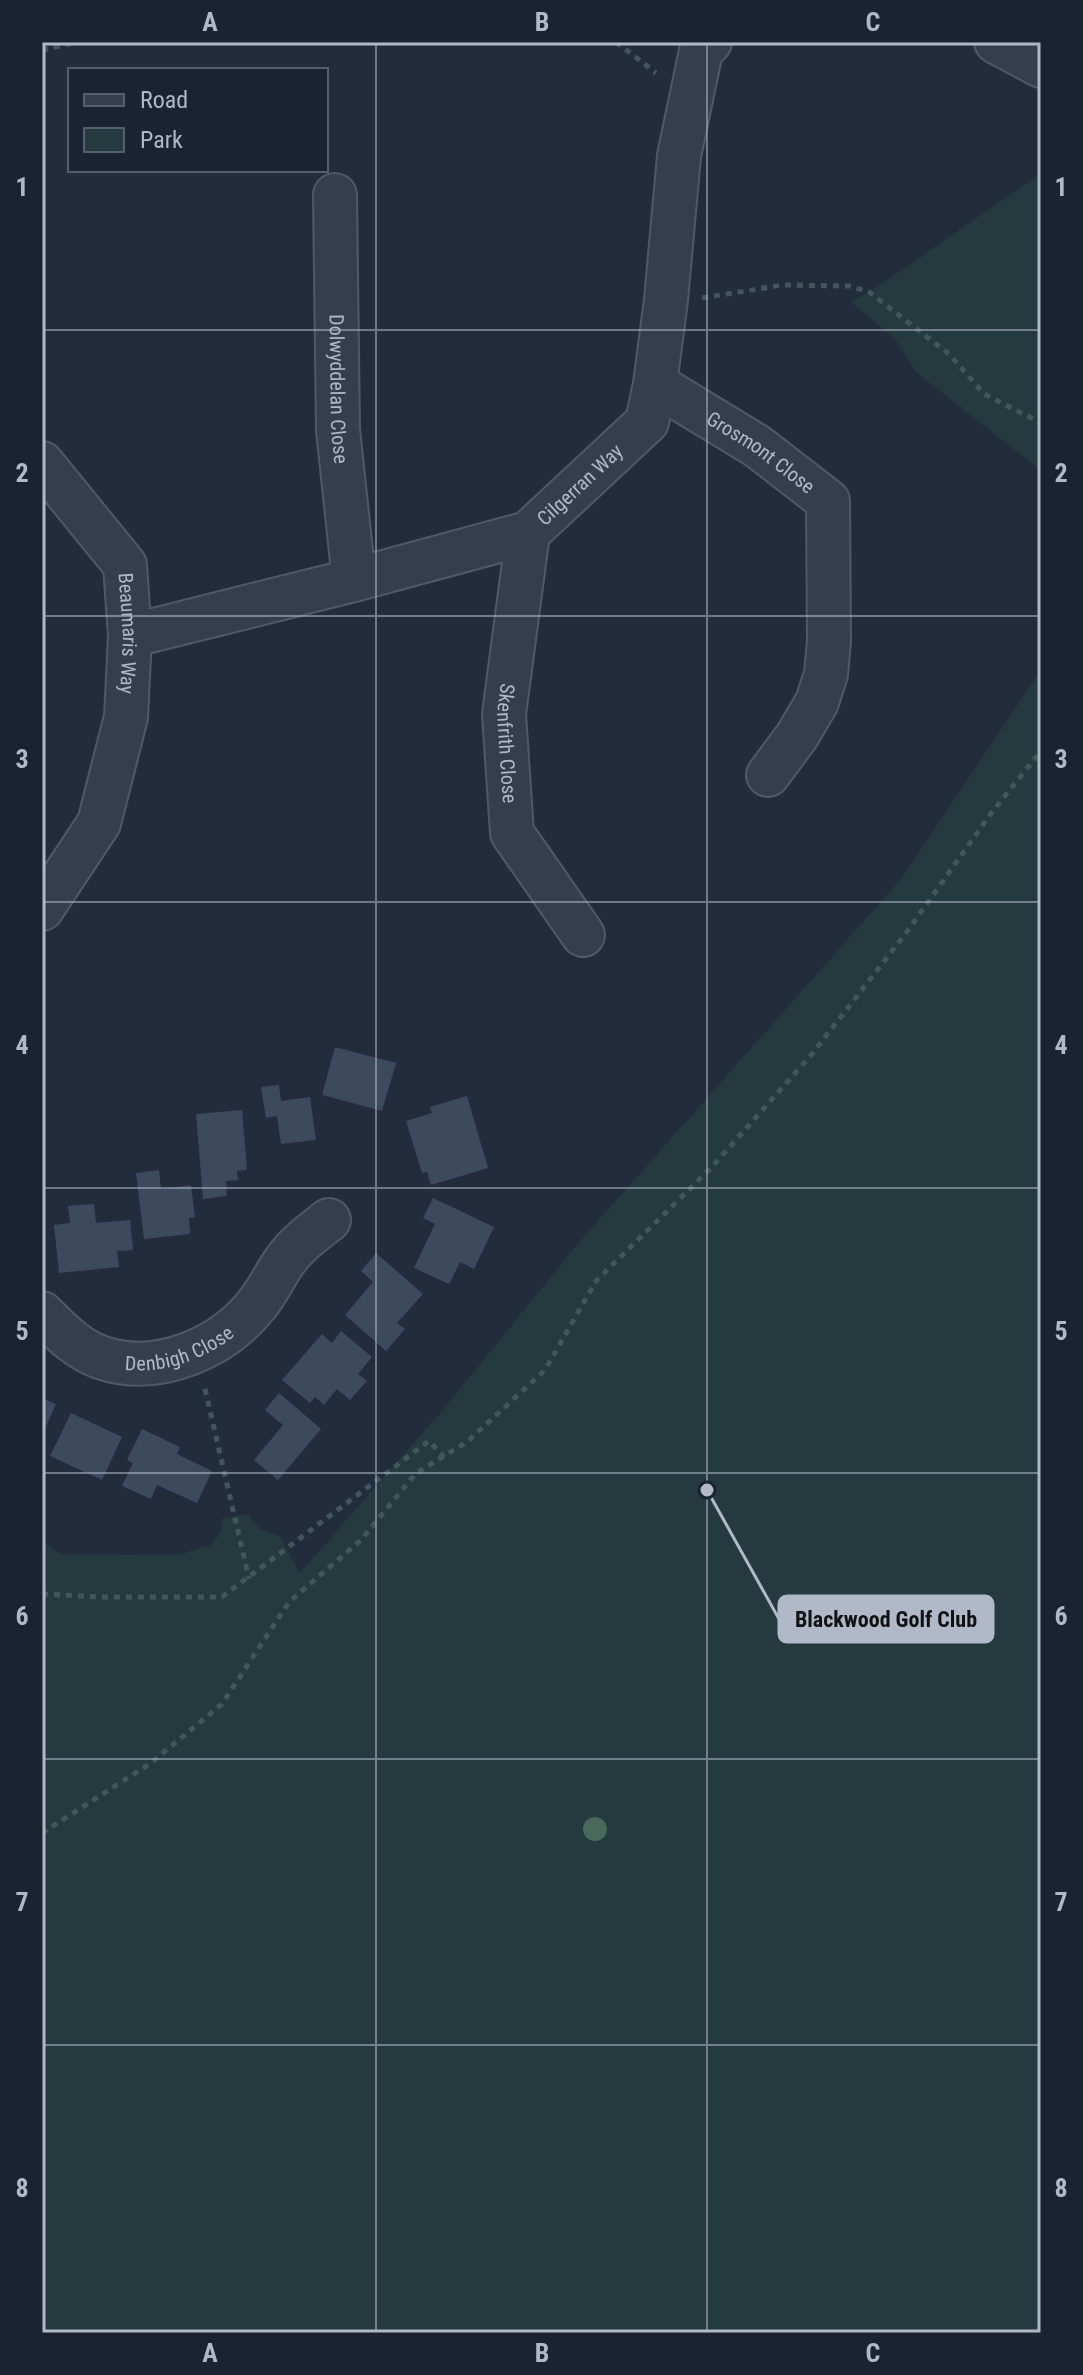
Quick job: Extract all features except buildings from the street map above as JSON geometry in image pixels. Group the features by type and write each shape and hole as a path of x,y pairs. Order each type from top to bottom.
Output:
{"street":[{"name":"Cilgerran Way","path":"130,636 528,533 647,422 666,300 679,156 701,51 710,42"},
{"path":"996,42 1041,66"},
{"name":"Dolwyddelan Close","path":"335,195 338,430 354,580"},
{"name":"Grosmont Close","path":"655,384 757,446 828,501 829,641 826,674 817,702 768,775"},
{"name":"Beaumaris Way","path":"42,463 125,565 130,636 126,717 99,823 42,909"},
{"name":"Skenfrith Close","path":"528,533 504,714 512,833 583,935"},
{"name":"Denbigh Close","path":"42,1313 72,1342 106,1359 147,1364 194,1354 228,1333 257,1304 279,1242 329,1220"}],"path":[{"path":"42,50 78,42"},
{"path":"616,42 691,99"},
{"path":"666,300 688,300 783,285 850,286 869,292 949,354 984,394 1041,423"},
{"path":"42,1833 151,1763 222,1704 289,1602 361,1540 416,1473 467,1442 545,1370 596,1281 711,1168 812,1054 1041,751"},
{"path":"204,1386 249,1579"},
{"path":"42,1594 222,1597 429,1441 444,1457"}],"green space":[{"path":"1041,173 1041,471 916,372 896,340 851,302"},
{"path":"1041,670 1041,2333 42,2333 42,1541 61,1554 176,1555 211,1545 222,1529 222,1519 248,1514 261,1530 280,1536 300,1573 446,1406 581,1240 901,879"}],"place":[{"name":"Blackwood Golf Club","path":"707,1490"}]}
